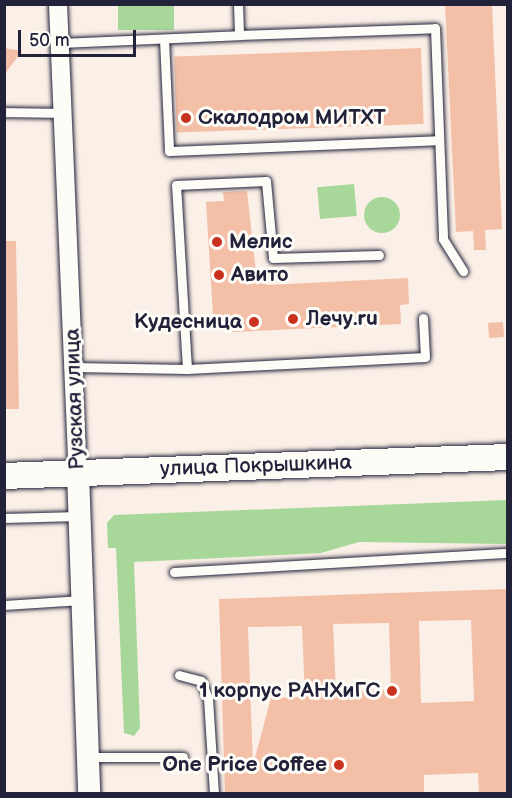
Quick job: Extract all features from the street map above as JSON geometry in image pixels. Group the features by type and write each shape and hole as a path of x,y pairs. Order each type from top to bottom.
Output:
{"main road":[{"name":"улица Покрышкина","path":"4,476 507,458"}],"street":[{"name":"Рузская улица","path":"58,4 80,516 89,794"}],"lane":[{"path":"238,4 239,35"},
{"path":"59,43 435,28 443,239 463,271"},
{"path":"164,39 169,151 439,140"},
{"path":"4,112 63,113"},
{"path":"188,369 176,185 266,181 273,258 379,255"},
{"path":"73,367 188,369 425,357 423,318"},
{"path":"4,518 80,516"},
{"path":"174,572 507,553"},
{"path":"4,605 82,600"},
{"path":"179,675 201,681 208,698 214,794"},
{"path":"88,758 183,757"}],"green space":[{"path":"118,5 174,5 174,30 118,30"},
{"path":"354,184 357,216 320,219 317,187"},
{"path":"382,197 395,202 400,215 395,228 382,233 369,228 364,215 369,202"},
{"path":"507,500 507,544 359,542 321,553 134,562 140,728 134,736 124,733 116,548 108,548 107,523 114,515"}],"building":[{"path":"445,4 492,4 502,229 485,230 486,250 474,250 473,231 456,232"},
{"path":"4,48 22,51 4,75"},
{"path":"421,48 424,124 177,133 174,57"},
{"path":"247,191 256,272 267,285 408,278 409,304 400,305 401,324 233,332 213,315 206,202 224,201 223,192"},
{"path":"4,241 16,241 19,409 4,409"},
{"path":"503,322 504,337 489,338 488,323"},
{"name":"1 корпус РАНХиГС","path":"507,589 507,794 479,794 478,773 424,775 424,794 225,794 219,599","holes":["471,620 474,701 421,703 419,621","389,623 391,690 336,692 333,624","302,626 305,697 271,698 253,765 248,627"]}],"place":[{"name":"Скалодром МИТХТ","path":"186,118"},
{"name":"Мелис","path":"217,242"},
{"name":"Авито","path":"219,275"},
{"name":"Лечу.ru","path":"293,319"},
{"name":"Кудесница","path":"254,322"},
{"name":"1 корпус РАНХиГС","path":"392,691"},
{"name":"One Price Coffee","path":"339,765"}]}
